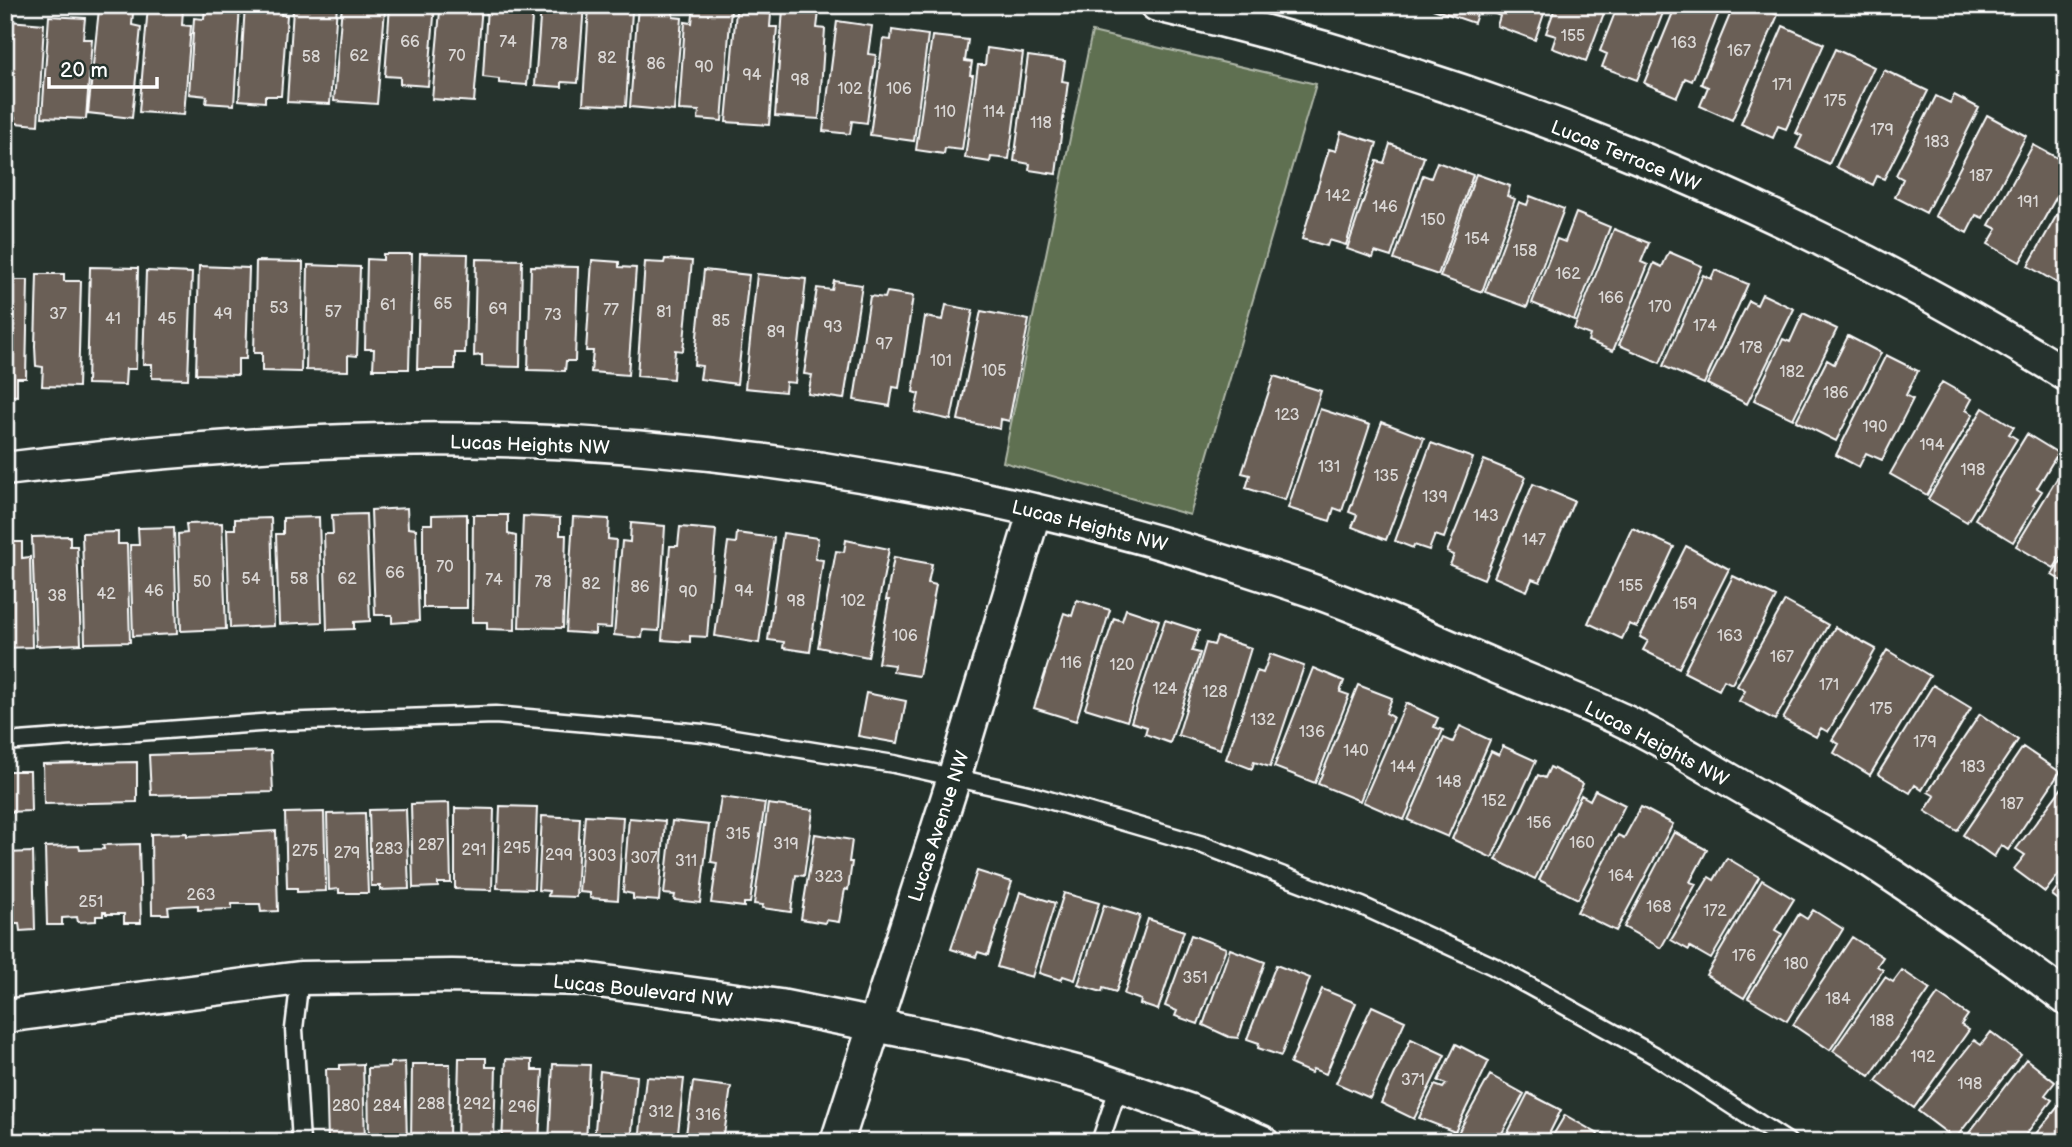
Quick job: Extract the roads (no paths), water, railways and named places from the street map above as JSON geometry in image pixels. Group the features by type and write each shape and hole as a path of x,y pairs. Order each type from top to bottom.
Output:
{"street":[{"name":"Lucas Terrace NW","path":"1157,5 1308,43 1452,89 1663,167 1910,285 2067,375"},
{"name":"Lucas Heights NW","path":"5,469 211,448 498,440 641,448 749,458 964,494 1108,527 1321,594 1411,629 1625,722 1865,858 1976,932 2067,999"},
{"name":"Lucas Avenue NW","path":"837,1142 954,778 1035,510"},
{"name":"Lucas Boulevard NW","path":"5,1016 300,978 452,976 584,979 780,1006 970,1044 1087,1075 1188,1110 1262,1142"}],"lane":[{"path":"5,742 274,722 495,715 703,733 894,764 1028,794 1203,845 1362,906 1493,966 1654,1055 1788,1142"},
{"path":"300,978 294,1029 301,1142"},
{"path":"1100,1142 1119,1086"}]}
